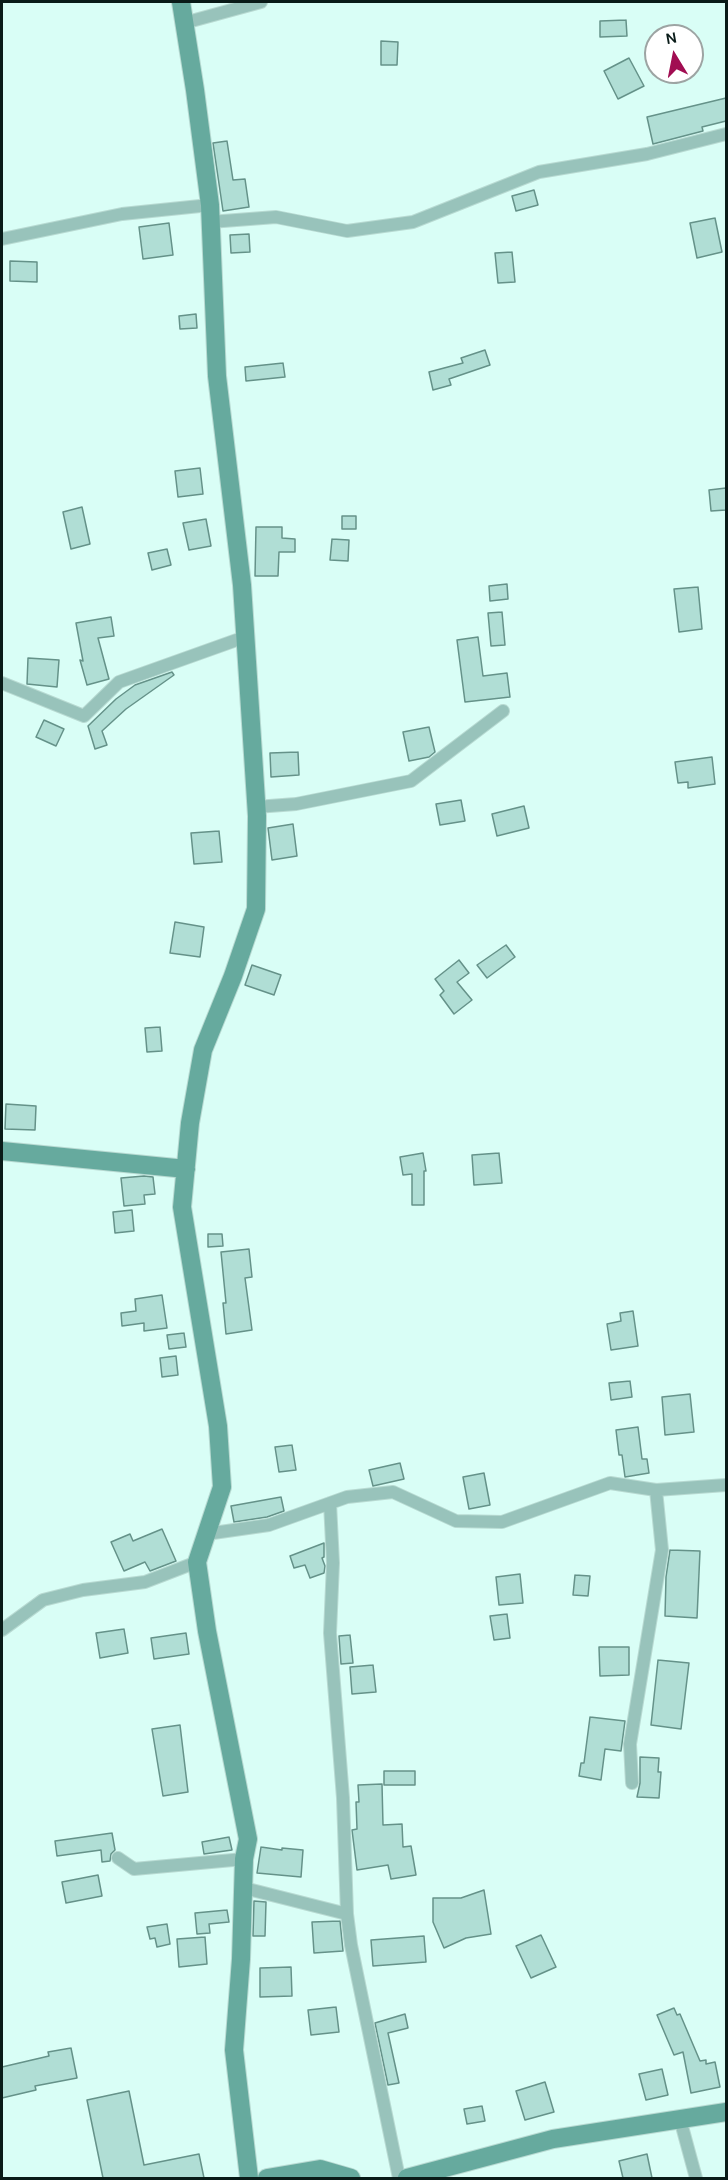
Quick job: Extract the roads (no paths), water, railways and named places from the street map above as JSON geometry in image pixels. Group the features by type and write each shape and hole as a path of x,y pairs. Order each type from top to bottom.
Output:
{"street":[{"path":"181,2 210,213 218,376 242,585 256,807 256,909 233,976 203,1050 190,1123 182,1208 218,1426 222,1487 197,1562 207,1631 248,1839 244,1858 241,1959 234,2050 249,2178"},
{"path":"184,23 261,2"},
{"path":"2,239 122,214 210,213 276,217 347,231 413,222 539,172 647,154 726,134"},
{"path":"2,683 84,716 119,682 245,637"},
{"path":"256,807 296,804 411,781 503,711"},
{"path":"2,1152 186,1169"},
{"path":"206,1534 269,1524 347,1497 393,1492 456,1521 502,1522 610,1483 656,1490 726,1485"},
{"path":"632,1783 630,1744 662,1550 656,1490"},
{"path":"330,1503 333,1563 330,1633 343,1798 347,1914 351,1945 399,2178"},
{"path":"2,1629 43,1600 83,1590 145,1582 197,1562"},
{"path":"118,1858 134,1869 244,1858"},
{"path":"244,1888 347,1914"},
{"path":"407,2178 553,2139 726,2112"},
{"path":"680,2119 696,2178"},
{"path":"267,2178 320,2169 351,2178"}]}
